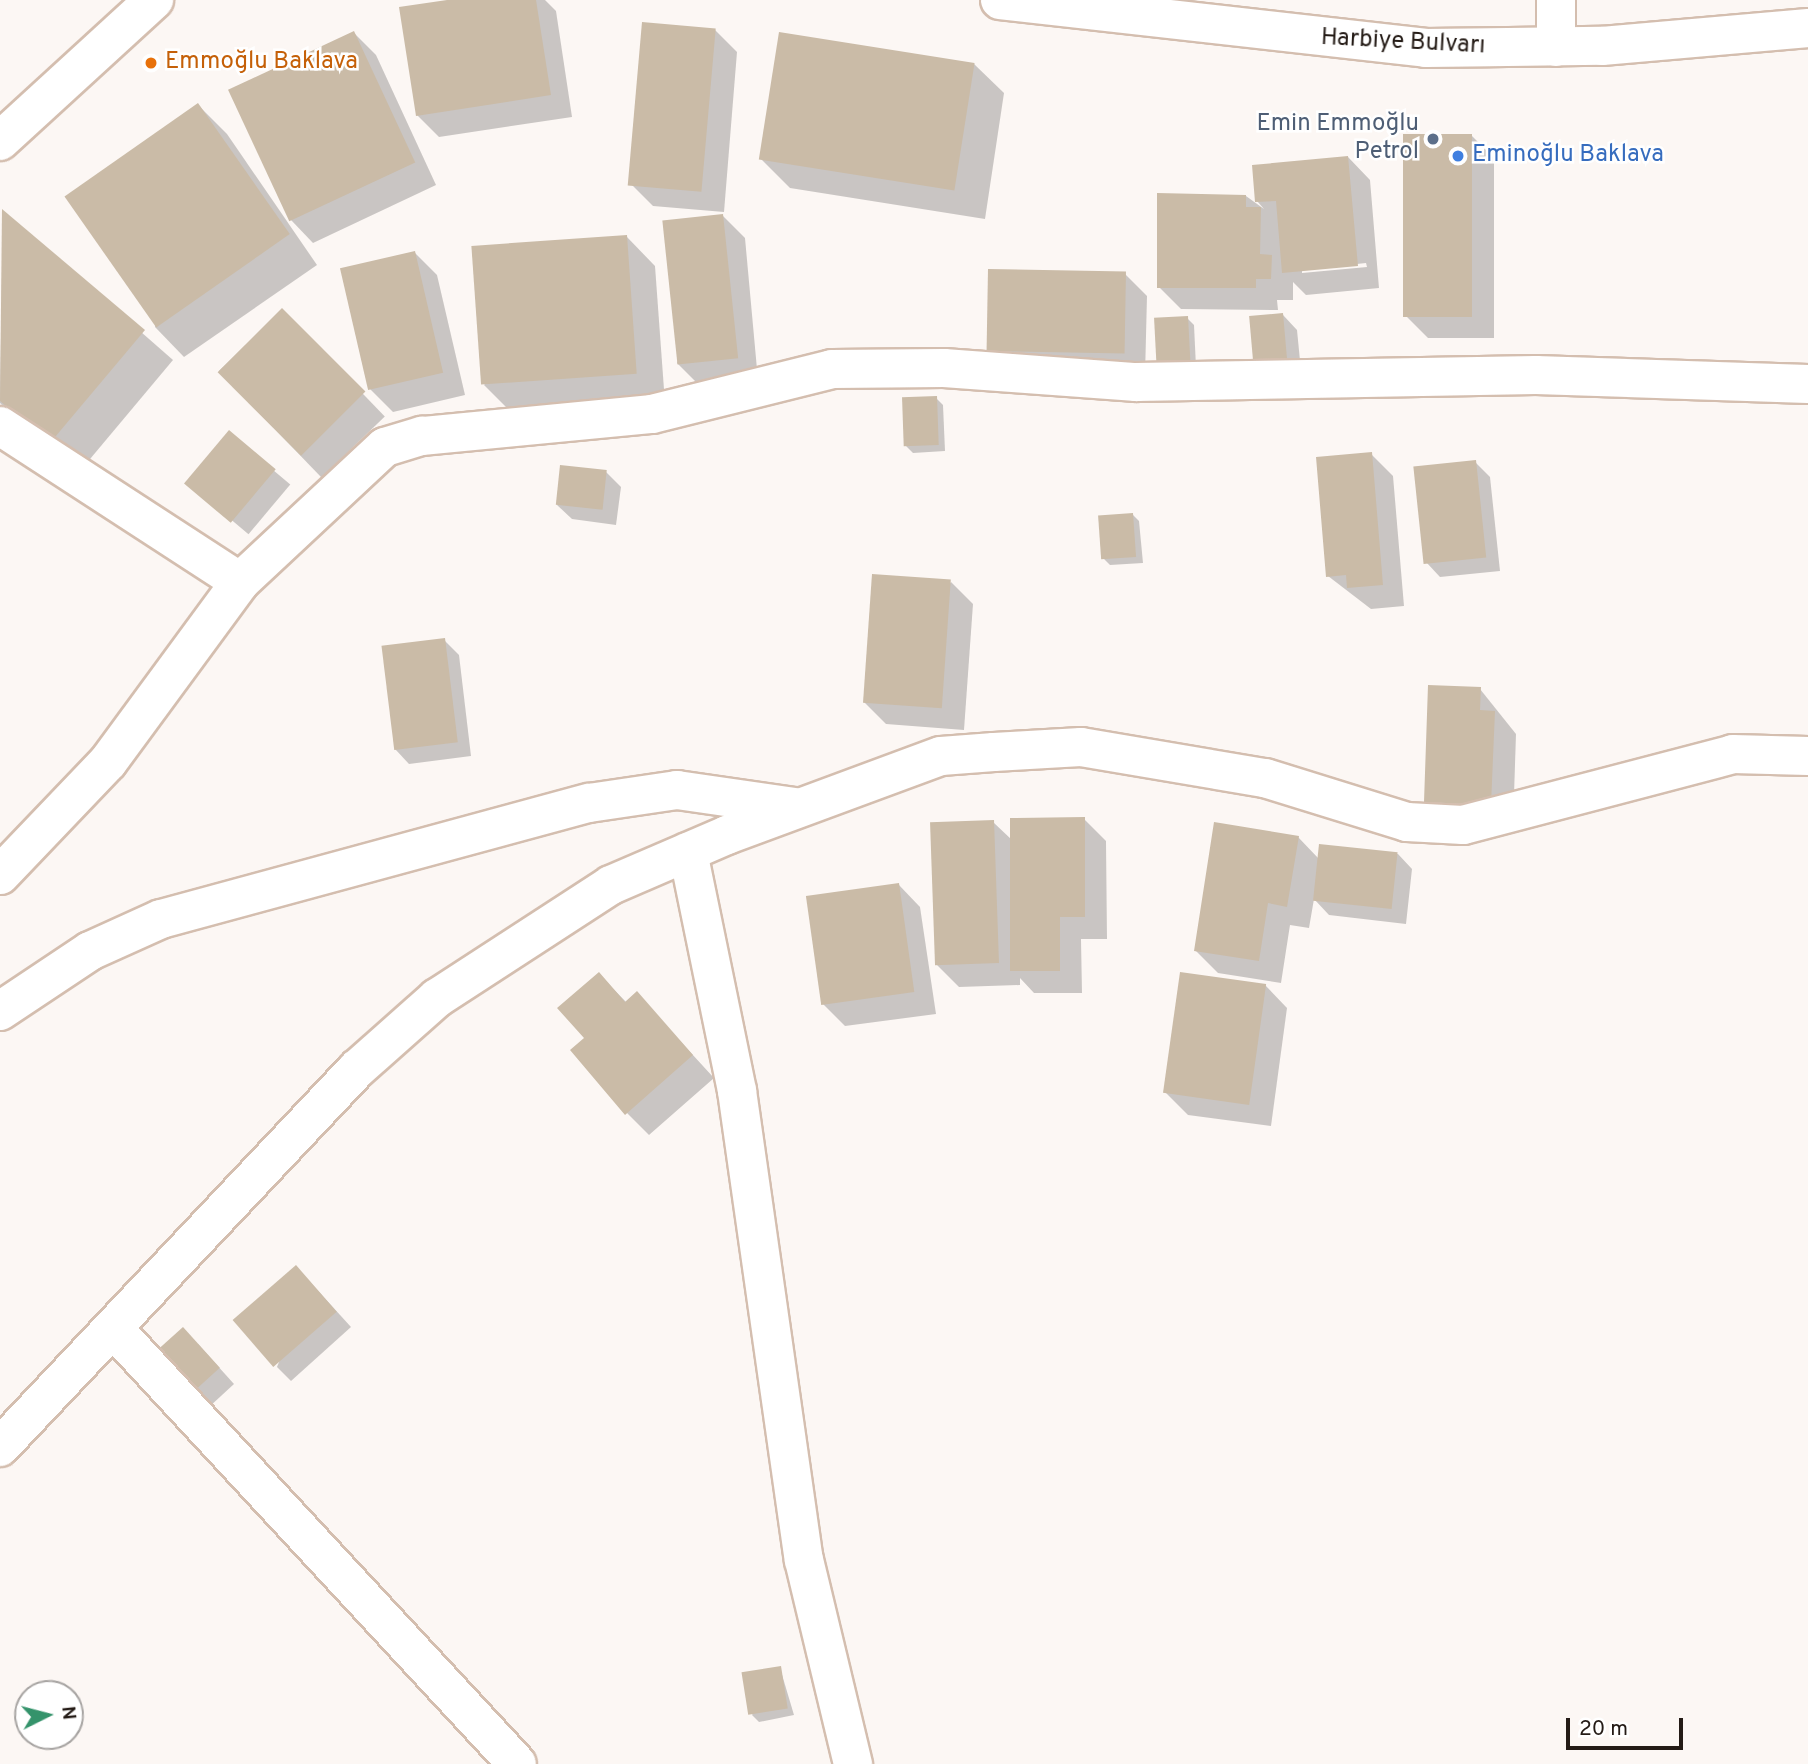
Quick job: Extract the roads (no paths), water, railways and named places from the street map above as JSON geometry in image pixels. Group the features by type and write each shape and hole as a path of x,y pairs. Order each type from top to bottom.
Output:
{"main road":[{"path":"0,141 154,0"},
{"name":"Harbiye Bulvarı","path":"1000,0 1330,41 1556,47 1808,28"},
{"path":"1556,0 1556,47"},
{"path":"0,876 108,762 240,582 385,447 488,425 652,414 832,369 944,368 1136,382 1536,375 1808,384"},
{"path":"0,426 240,582"},
{"path":"0,1447 357,1069 437,998 611,884 800,808 941,757 1081,747 1265,778 1407,822 1463,825 1733,754 1808,756"},
{"path":"0,1011 90,951 161,919 589,803 677,790 800,808"},
{"path":"688,852 737,1091 804,1560 853,1764"},
{"path":"113,1328 517,1764"}],"place":[{"name":"Emmoğlu Baklava","path":"151,63"},
{"name":"Emin Emmoğlu Petrol","path":"1433,139"},
{"name":"Eminoğlu Baklava","path":"1458,156"}]}
